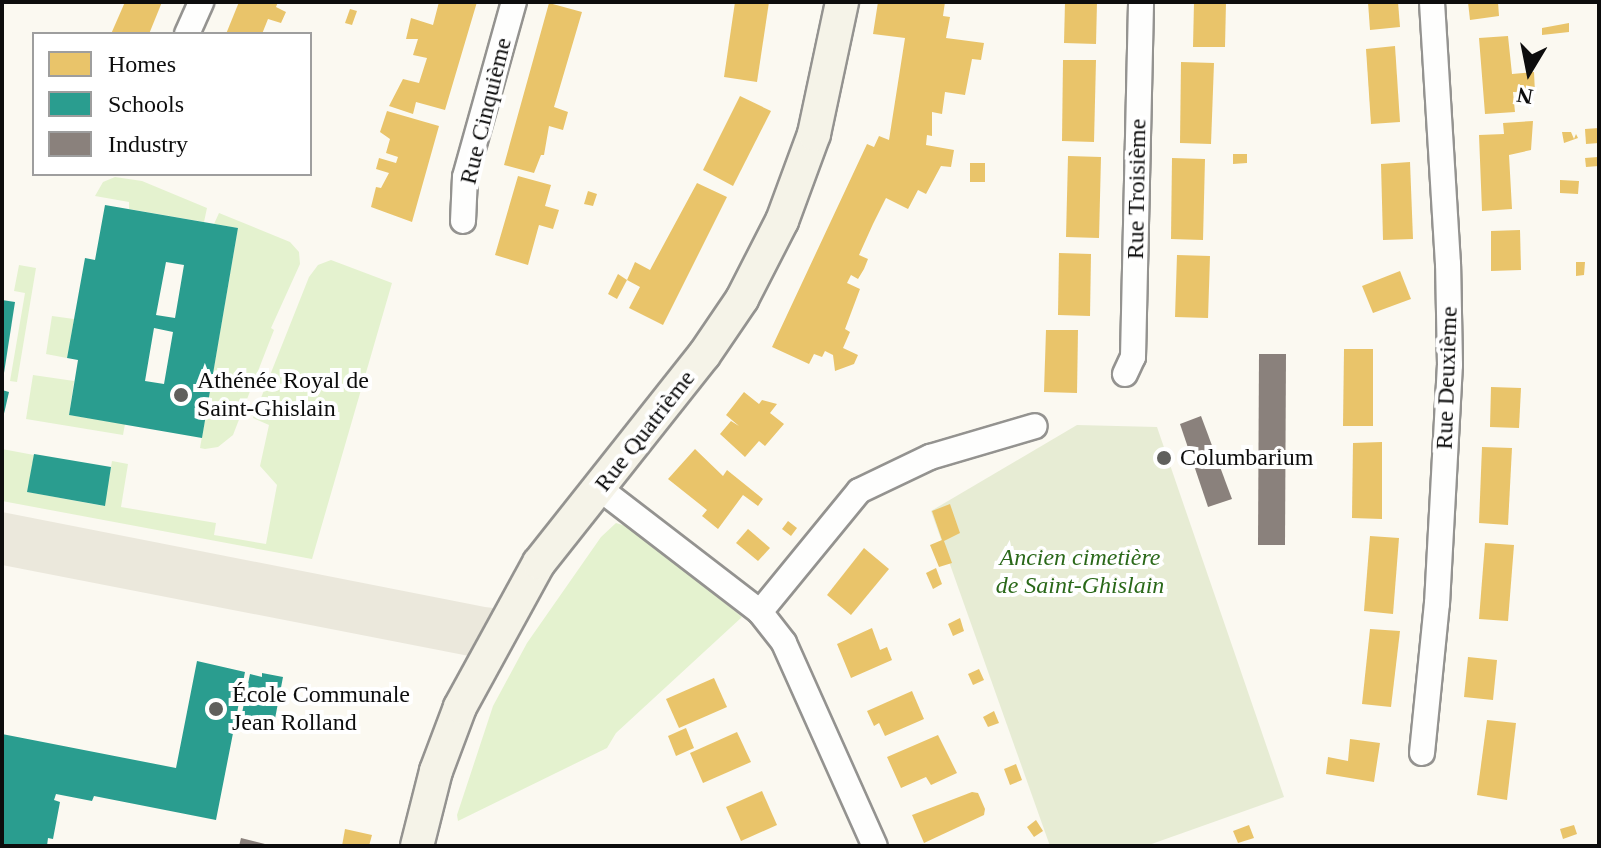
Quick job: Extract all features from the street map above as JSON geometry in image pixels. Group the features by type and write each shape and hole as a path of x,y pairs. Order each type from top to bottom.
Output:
{"street":[{"path":"188,32 201,2"},
{"name":"Rue Cinquième","path":"463,221 465,177 514,2"},
{"name":"Rue Quatrième","path":"417,846 436,771 460,707 539,563 704,355 742,299 782,221 814,134 842,2"},
{"name":"Rue Troisième","path":"1125,374 1133,357 1141,2"},
{"name":"Rue Deuxième","path":"1422,753 1437,604 1450,365 1440,91 1432,2"},
{"path":"760,612 859,491 930,457 1035,426"},
{"path":"599,488 760,612 784,643 875,846"}],"green space":[{"path":"115,177 142,181 207,208 204,222 129,209 129,202 95,196 103,182"},
{"path":"219,213 290,242 299,252 300,264 271,328 274,330 233,435 218,447 205,449 200,448 238,228 214,224"},
{"path":"331,260 392,283 312,559 2,501 2,449 34,455 28,492 104,506 112,461 128,464 121,507 216,523 214,535 266,544 277,485 260,466 269,425 253,418 309,277 318,265"},
{"path":"19,265 36,268 17,382 10,381 25,293 14,291"},
{"path":"52,316 74,319 67,358 46,354"},
{"path":"33,375 74,381 69,415 125,424 123,435 26,419"},
{"name":"Ancien cimetière de Saint-Ghislain","path":"1077,425 1157,427 1284,797 1146,846 1050,846 931,511"},
{"path":"616,523 632,528 742,617 616,733 607,748 458,821 457,815 493,706 527,643 601,537"}],"shaded area":[{"path":"2,512 511,610 485,659 464,655 2,565"}],"building: Homes":[{"path":"125,2 162,2 150,32 112,32"},
{"path":"239,2 278,2 276,7 286,12 281,23 268,19 263,32 227,32"},
{"path":"439,2 477,2 445,110 416,102 413,114 389,106 403,79 419,83 427,58 413,55 418,39 406,39 411,18 433,25"},
{"path":"735,2 769,2 757,82 724,77"},
{"path":"878,2 945,2 943,16 950,17 946,38 984,43 981,60 972,59 965,95 945,92 942,114 932,112 932,136 927,135 926,145 954,150 951,167 941,166 926,194 918,190 908,209 886,198 873,224 859,255 868,259 864,269 858,279 851,275 847,283 860,289 845,329 850,332 843,348 858,355 854,364 835,371 833,355 825,351 822,357 814,354 809,364 772,347 867,144 874,147 879,136 889,140 905,38 873,34"},
{"path":"1065,2 1097,2 1096,44 1064,43"},
{"path":"1194,2 1226,2 1225,47 1193,47"},
{"path":"1368,2 1398,2 1400,27 1370,30"},
{"path":"1468,2 1498,2 1499,16 1470,20"},
{"path":"549,3 582,12 554,107 568,112 563,130 549,126 544,155 541,155 534,173 504,165"},
{"path":"350,9 357,11 352,25 345,23"},
{"path":"1569,23 1569,32 1542,35 1542,28"},
{"path":"1508,36 1512,74 1534,72 1535,93 1513,92 1515,112 1485,114 1479,38"},
{"path":"1395,46 1400,122 1371,124 1366,49"},
{"path":"1063,60 1096,60 1094,142 1062,141"},
{"path":"1181,62 1214,63 1211,144 1180,143"},
{"path":"740,96 771,111 733,186 703,170"},
{"path":"387,111 439,126 412,222 371,207 376,187 381,188 389,173 376,169 379,158 396,163 398,157 386,153 390,139 380,132"},
{"path":"1533,121 1531,150 1509,155 1512,209 1482,211 1479,135 1504,134 1503,123"},
{"path":"1599,128 1599,143 1586,144 1585,129"},
{"path":"1562,132 1571,132 1574,139 1576,134 1578,138 1564,143"},
{"path":"1233,154 1247,154 1247,163 1233,164"},
{"path":"1068,156 1101,157 1099,238 1066,237"},
{"path":"1598,157 1599,166 1586,167 1585,158"},
{"path":"1172,158 1205,159 1203,240 1171,239"},
{"path":"1410,162 1413,239 1383,240 1381,164"},
{"path":"970,163 985,163 985,182 970,182"},
{"path":"518,176 551,185 545,206 559,210 553,229 539,225 528,265 495,255"},
{"path":"1560,180 1579,181 1578,194 1560,193"},
{"path":"697,183 727,197 663,325 629,308 640,287 627,280 635,262 650,270"},
{"path":"588,191 597,194 593,206 584,204"},
{"path":"1520,230 1521,270 1491,271 1491,231"},
{"path":"1059,253 1091,254 1090,316 1058,315"},
{"path":"1177,255 1210,256 1208,318 1175,317"},
{"path":"1576,262 1585,262 1584,275 1576,276"},
{"path":"1400,271 1411,299 1373,313 1362,286"},
{"path":"618,274 627,280 617,299 608,294"},
{"path":"1046,330 1078,330 1077,393 1044,392"},
{"path":"1344,349 1373,349 1373,426 1343,426"},
{"path":"1491,387 1521,388 1519,428 1490,427"},
{"path":"744,392 759,404 762,400 777,404 770,413 784,424 765,446 759,441 745,457 720,434 731,421 739,426 726,415"},
{"path":"1382,442 1382,519 1352,518 1353,443"},
{"path":"1482,447 1512,448 1508,525 1479,523"},
{"path":"695,449 723,476 727,470 763,499 758,506 743,495 718,529 702,516 707,510 668,479"},
{"path":"950,504 960,533 944,541 952,563 939,567 930,545 942,540 932,511"},
{"path":"788,521 797,528 791,536 782,529"},
{"path":"748,529 770,548 758,561 736,543"},
{"path":"1370,536 1399,538 1393,614 1364,611"},
{"path":"1485,543 1514,545 1508,621 1479,619"},
{"path":"864,548 889,569 851,615 827,595"},
{"path":"936,568 942,584 933,589 926,573"},
{"path":"960,618 964,631 953,636 948,624"},
{"path":"872,628 880,650 887,647 892,660 851,678 837,644"},
{"path":"1370,629 1400,631 1391,707 1362,704"},
{"path":"1468,657 1497,660 1493,700 1464,697"},
{"path":"979,669 984,680 973,685 968,674"},
{"path":"714,678 727,707 679,728 666,699"},
{"path":"912,691 924,719 885,736 879,723 874,726 867,711"},
{"path":"994,711 999,723 988,727 983,717"},
{"path":"1487,720 1516,723 1507,800 1477,795"},
{"path":"686,728 694,748 676,756 668,736"},
{"path":"737,732 751,762 703,783 690,753"},
{"path":"938,735 957,773 931,785 926,777 901,788 887,757"},
{"path":"1350,739 1380,743 1374,782 1326,774 1328,757 1348,761"},
{"path":"1016,764 1022,780 1010,785 1004,769"},
{"path":"762,791 777,825 741,841 726,807"},
{"path":"972,792 978,793 985,809 984,815 924,843 912,815"},
{"path":"1036,820 1043,831 1034,837 1027,827"},
{"path":"1249,825 1254,838 1238,843 1233,831"},
{"path":"1574,825 1577,834 1563,839 1560,829"},
{"path":"345,829 372,835 369,846 342,846"}],"building: Schools":[{"path":"105,205 238,228 202,438 69,415 78,360 67,358 85,258 95,260","holes":["166,262 184,265 175,318 156,315","154,328 173,332 164,384 145,381"]},
{"path":"2,300 15,302 4,373 2,373"},
{"path":"2,390 9,392 3,418 2,417"},
{"path":"34,454 111,467 105,506 27,492"},
{"path":"197,661 245,672 216,820 94,796 92,801 56,794 54,800 60,802 53,839 48,838 47,846 2,846 2,734 176,768"},
{"path":"262,673 283,677 274,724 241,718 250,674 262,677"}],"building: Industry":[{"path":"1259,354 1286,354 1285,545 1258,545"},
{"path":"1201,416 1232,499 1208,507 1180,424"},
{"path":"241,838 269,845 269,846 239,846"}],"place":[{"name":"Athénée Royal de Saint-Ghislain","path":"181,395"},
{"name":"Columbarium","path":"1164,458"},
{"name":"École Communale Jean Rolland","path":"216,709"}]}
